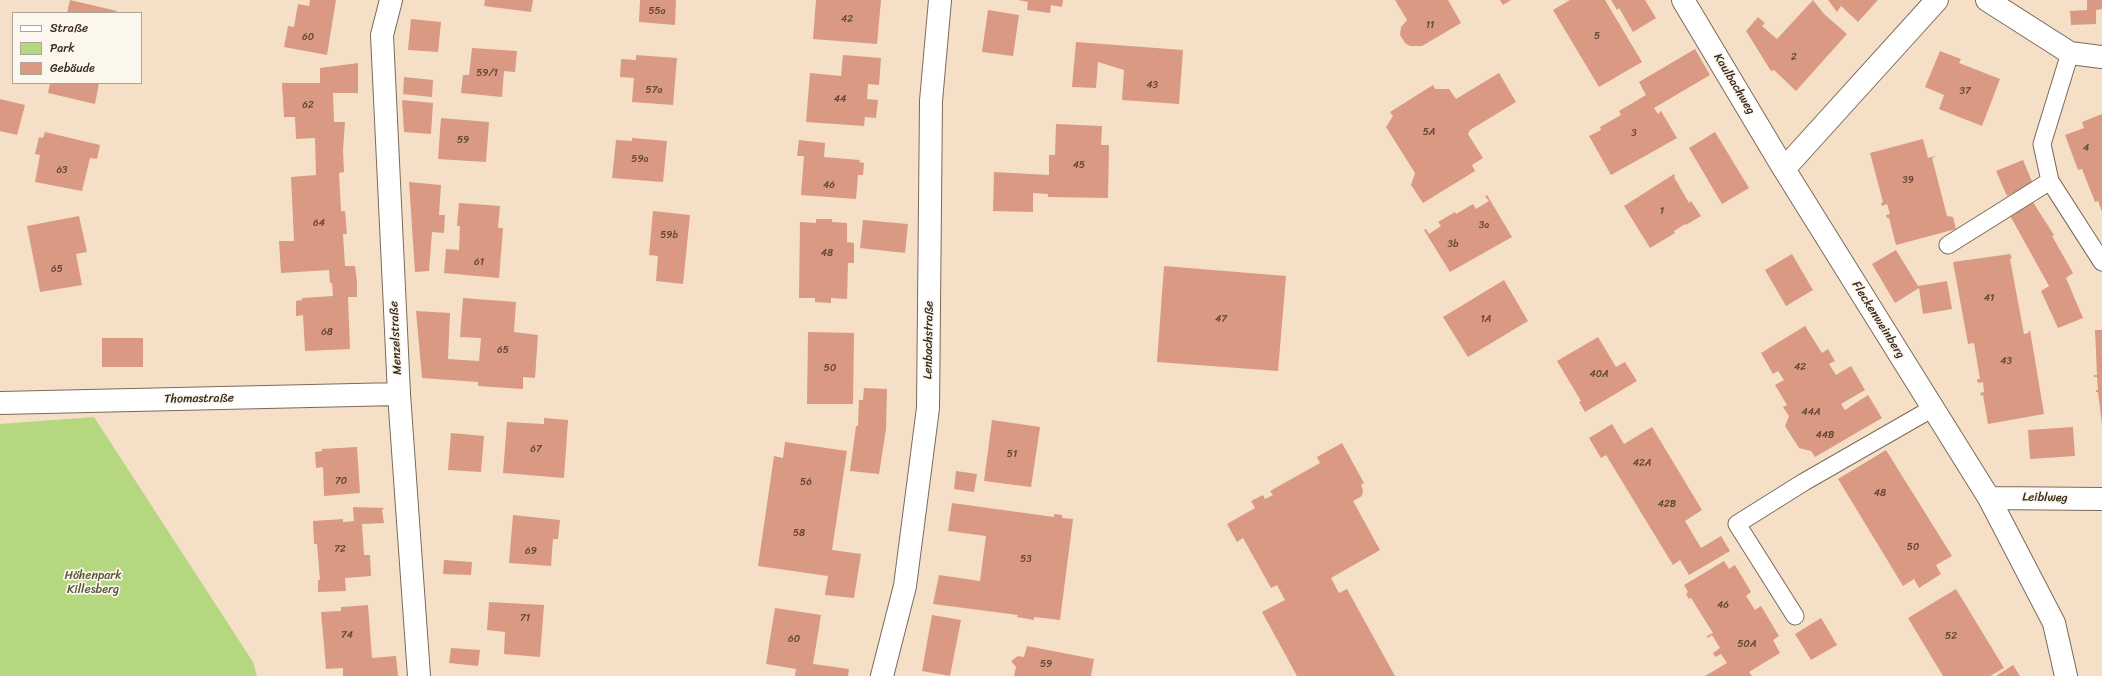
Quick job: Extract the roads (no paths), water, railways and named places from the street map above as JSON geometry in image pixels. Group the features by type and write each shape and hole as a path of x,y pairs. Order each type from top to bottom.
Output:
{"street":[{"name":"Menzelstraße","path":"390,0 382,34 399,394 419,676"},
{"name":"Lenbachstraße","path":"882,676 905,586 928,408 931,101 940,0"},
{"name":"Kaulbachweg","path":"1683,0 1784,169"},
{"path":"1784,169 1937,0"},
{"path":"1987,0 2070,53 2102,57"},
{"name":"Fleckenweinberg","path":"1784,169 1989,498 2054,623 2066,676"},
{"name":"Thomastraße","path":"0,403 399,394"},
{"name":"Leiblweg","path":"1989,498 2102,499"}],"lane":[{"path":"2070,53 2042,144 2050,181 2102,262"},
{"path":"1948,245 2050,181"},
{"path":"1795,616 1737,524 1810,478 1933,408"}],"park label":[{"name":"Höhenpark Killesberg","path":"93,583"}]}
